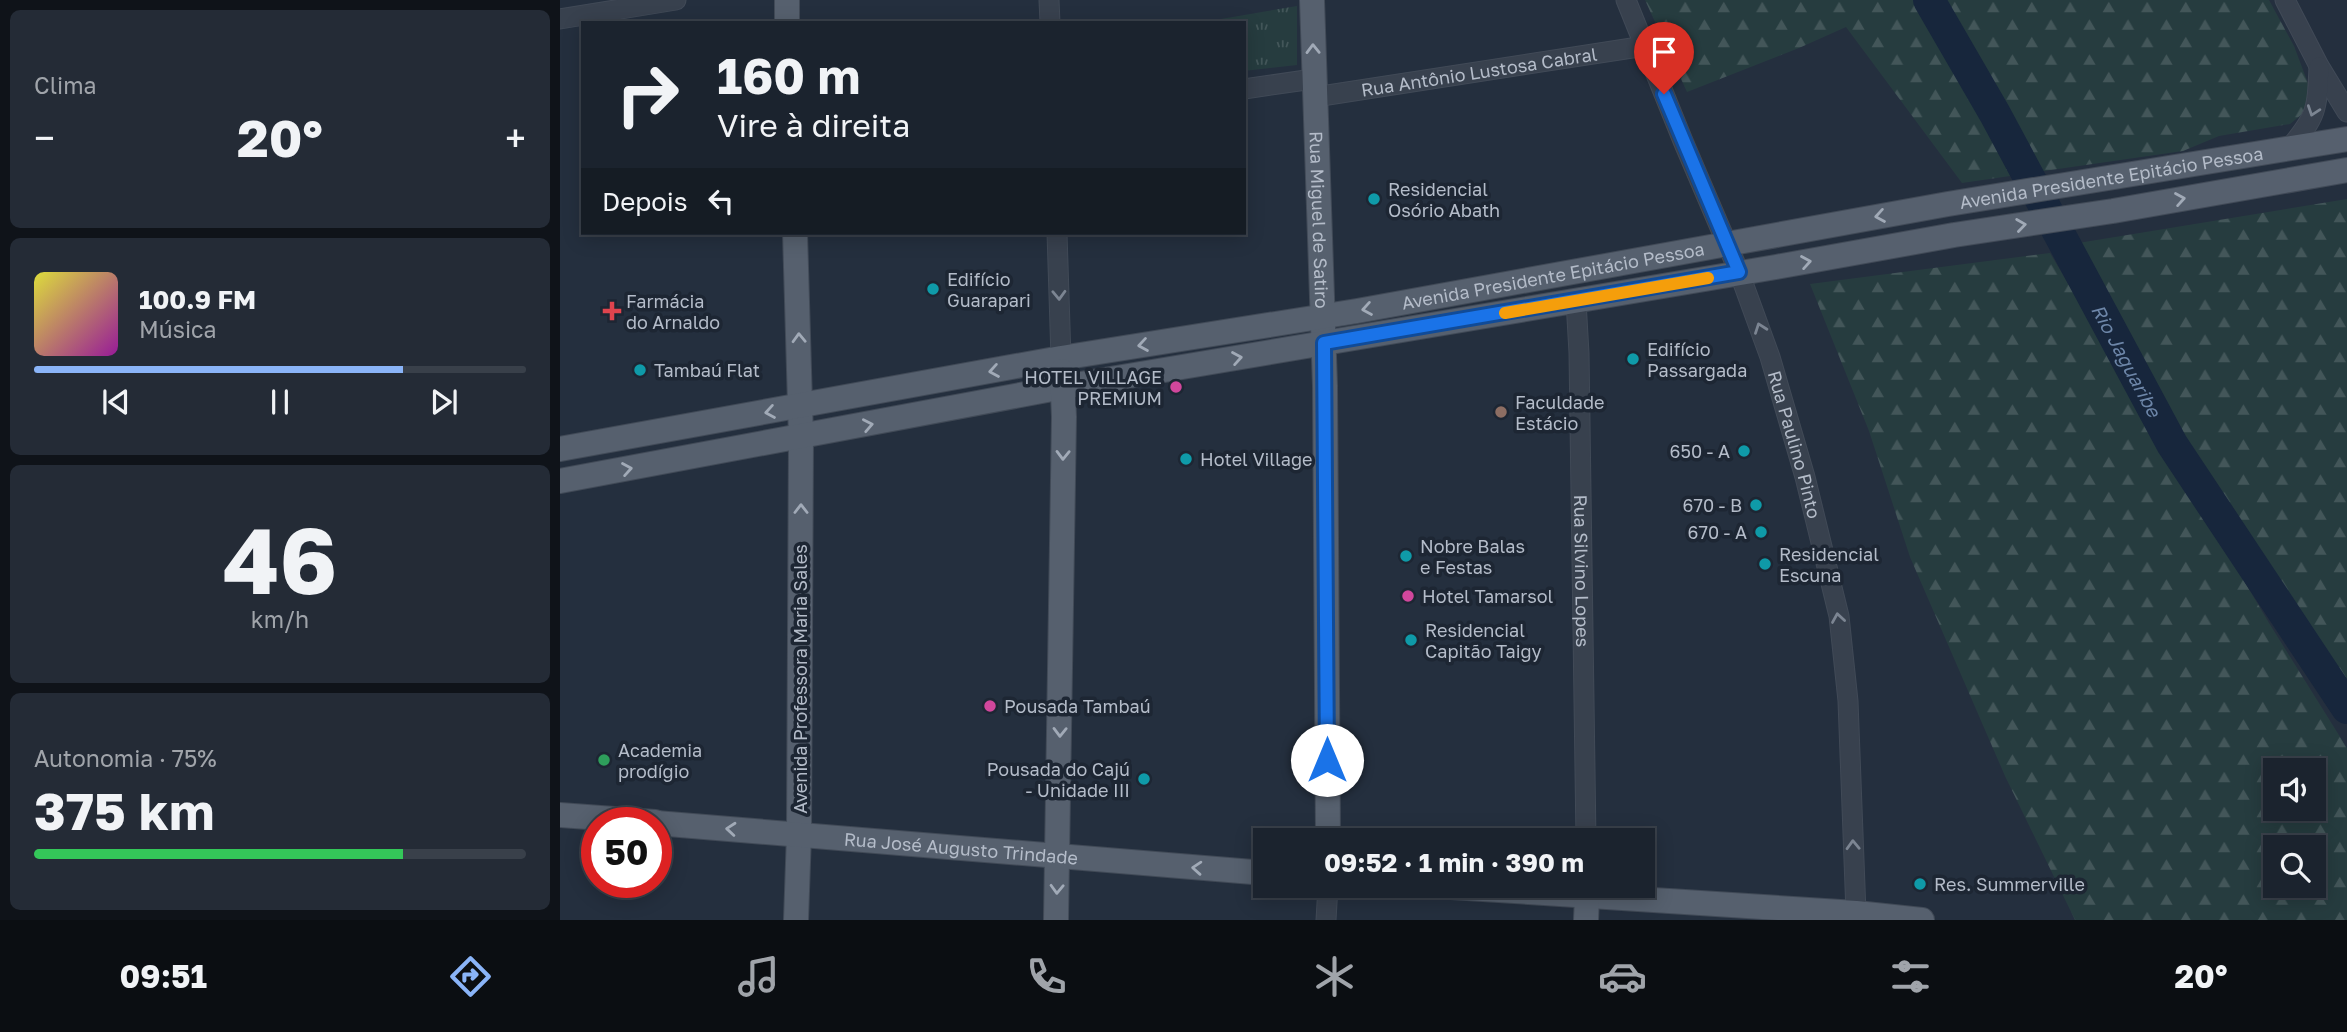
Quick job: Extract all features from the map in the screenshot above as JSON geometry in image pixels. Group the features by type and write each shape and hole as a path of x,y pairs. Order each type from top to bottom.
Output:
{"main road":[{"path":"787,0 788,21"},
{"name":"Rua Miguel de Satiro","path":"1312,0 1324,343 1328,828"},
{"name":"Avenida Presidente Epitácio Pessoa","path":"560,449 1061,358 1321,317 1948,204 2347,139"},
{"name":"Avenida Presidente Epitácio Pessoa","path":"560,481 1063,387 2347,170"},
{"path":"795,235 801,438"},
{"path":"1056,920 1063,387 1061,358"},
{"name":"Avenida Professora Maria Sales","path":"796,920 799,834 801,438"},
{"name":"Rua José Augusto Trindade","path":"560,815 581,817"},
{"name":"Rua José Augusto Trindade","path":"672,824 1253,872"},
{"path":"1565,898 1922,920"}],"street":[{"path":"560,19 676,0"},
{"path":"1049,0 1049,21"},
{"name":"Rua Paulino Pinto","path":"1626,0 1739,272 1774,368 1805,477 1839,615 1848,701 1855,916"},
{"path":"2286,0 2319,66 2347,112"},
{"name":"Rua Antônio Lustosa Cabral","path":"1246,89 1314,88 1645,46"},
{"path":"2289,149 2307,127 2317,107 2319,66"},
{"path":"1057,235 1061,358"},
{"name":"Rua Silvino Lopes","path":"1576,301 1586,828"},
{"path":"1326,920 1327,898"}],"green space":[{"path":"1645,0 2269,0 2294,46 2311,91 2306,111 2290,124 2219,136 2183,151 1962,183 1846,27 1687,92"},
{"path":"1297,6 1297,65 1246,71 1246,21 1221,19"},
{"path":"2347,199 2347,716 2172,444 2066,245"},
{"path":"2050,253 2269,623 2347,748 2347,920 2075,920 2005,776 1910,557 1869,431 1810,284"}],"waterway":[{"name":"Rio Jaguaribe","path":"1929,0 1995,114 2172,444 2347,708"}],"slow traffic":[{"path":"1505,313 1708,278"}],"place":[{"name":"Residencial Osório Abath","path":"1374,199"},
{"name":"Edifício Guarapari","path":"933,289"},
{"name":"Farmácia do Arnaldo","path":"612,311"},
{"name":"Edifício Passargada","path":"1633,359"},
{"name":"Tambaú Flat","path":"640,370"},
{"name":"HOTEL VILLAGE PREMIUM","path":"1176,387"},
{"name":"Faculdade Estácio","path":"1501,412"},
{"name":"650 - A","path":"1744,451"},
{"name":"Hotel Village","path":"1186,459"},
{"name":"670 - B","path":"1756,505"},
{"name":"670 - A","path":"1761,532"},
{"name":"Nobre Balas e Festas","path":"1406,556"},
{"name":"Residencial Escuna","path":"1765,564"},
{"name":"Hotel Tamarsol","path":"1408,596"},
{"name":"Residencial Capitão Taigy","path":"1411,640"},
{"name":"Pousada Tambaú","path":"990,706"},
{"name":"Academia prodígio","path":"604,760"},
{"name":"Pousada do Cajú - Unidade III","path":"1144,779"},
{"name":"Res. Summerville","path":"1920,884"}],"route":[{"path":"1327,760 1324,343 1739,272 1664,94"}]}
